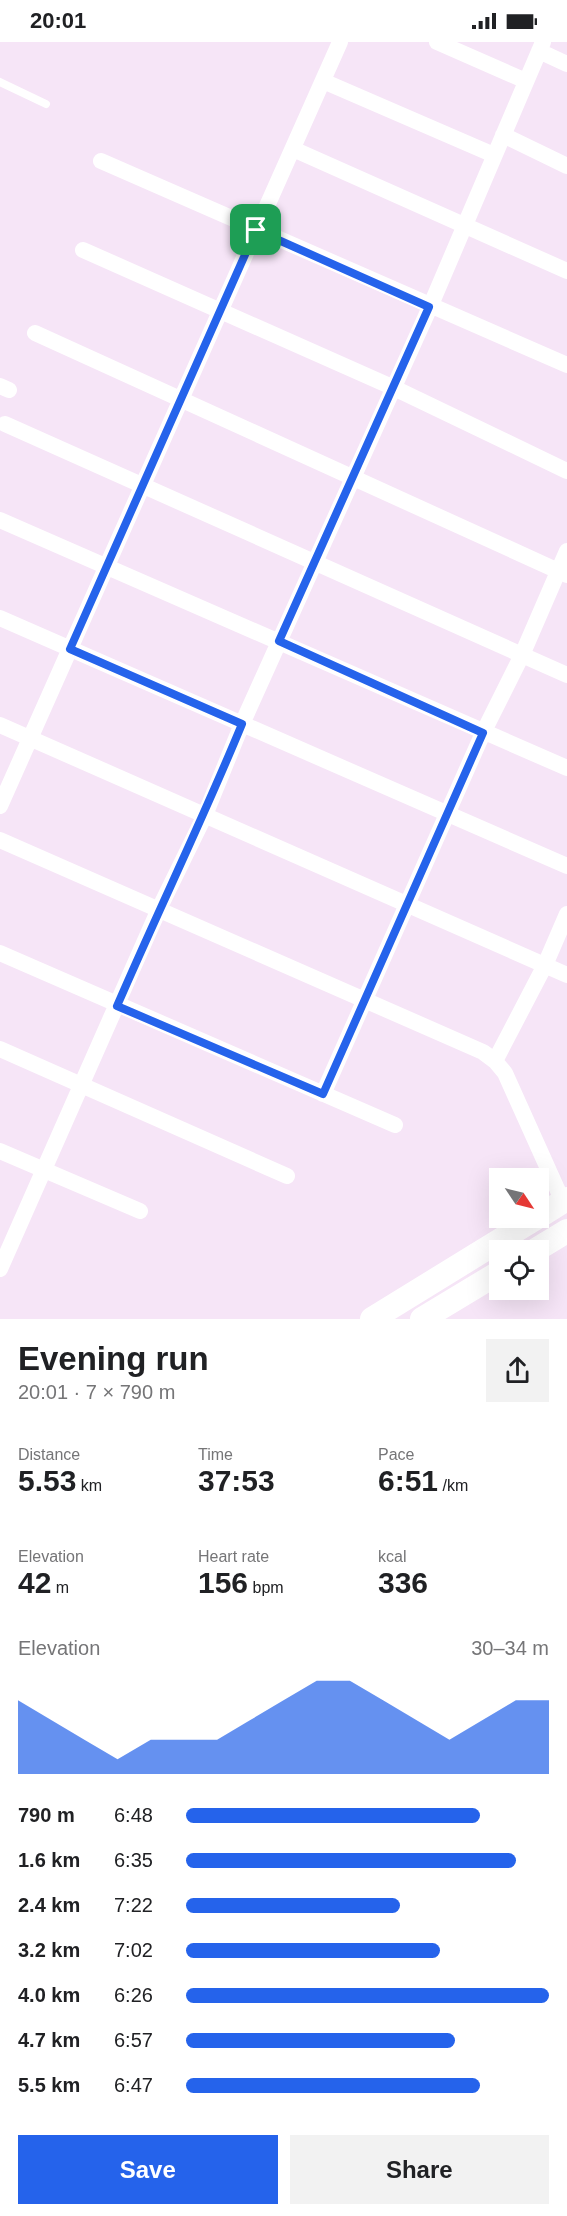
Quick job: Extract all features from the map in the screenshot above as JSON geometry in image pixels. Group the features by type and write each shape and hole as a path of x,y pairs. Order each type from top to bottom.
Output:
{"street":[{"path":"0,807 340,42"},
{"path":"437,42 526,81"},
{"path":"2,1259 44,1171 159,909 205,815 242,724 429,307 541,47 567,64"},
{"path":"323,81 494,155"},
{"path":"503,135 567,166"},
{"path":"293,148 567,271"},
{"path":"101,161 429,307 567,365"},
{"path":"82,249 392,387 567,471"},
{"path":"35,333 563,573"},
{"path":"6,424 567,675"},
{"path":"0,520 567,768"},
{"path":"323,1094 409,905 483,733 563,573 567,551"},
{"path":"0,618 567,866"},
{"path":"0,725 567,975"},
{"path":"0,840 483,1052 505,1073 542,1156 565,1200 549,1210"},
{"path":"495,1061 545,965 567,914"},
{"path":"0,953 117,1006 395,1125"},
{"path":"0,1049 287,1176"},
{"path":"0,1151 140,1211"},
{"path":"372,1319 519,1228"},
{"path":"549,1242 567,1231"},
{"path":"422,1319 489,1279"}],"lane":[{"path":"0,82 46,104"}],"route":[{"path":"256,230 429,307 279,641 483,733 409,905 323,1094 117,1006 159,909 205,815 242,724 70,649 256,230"}]}
